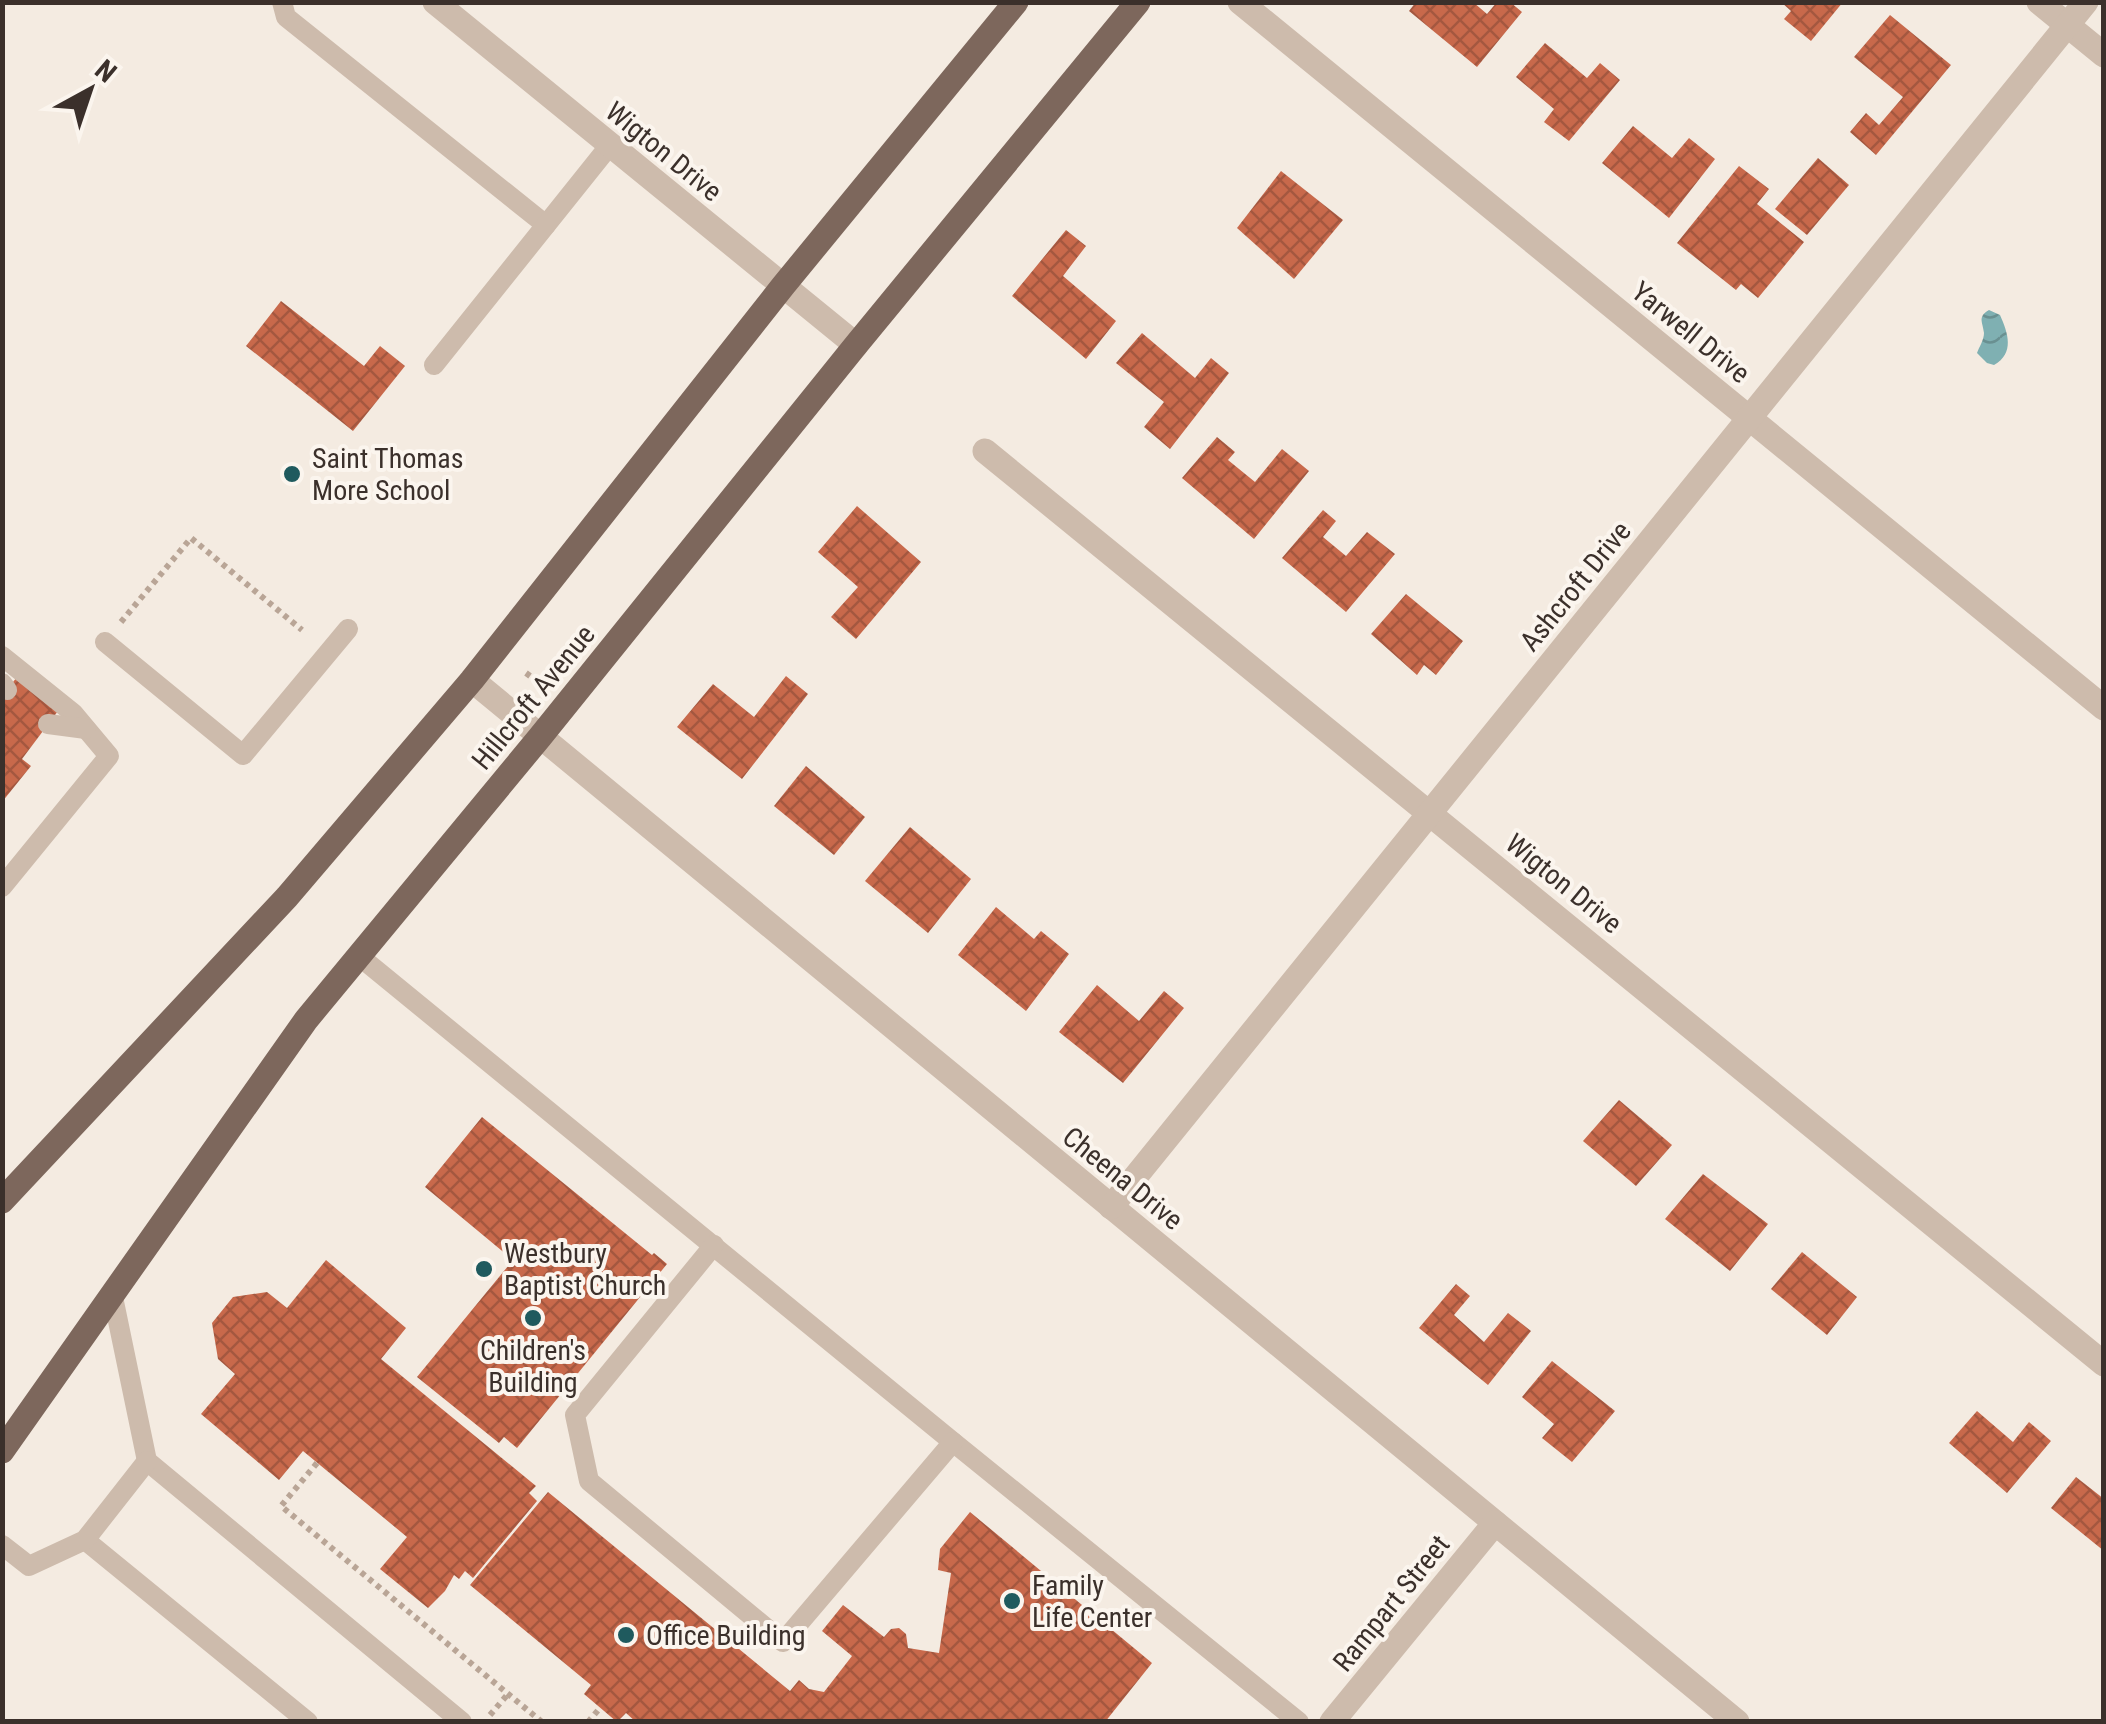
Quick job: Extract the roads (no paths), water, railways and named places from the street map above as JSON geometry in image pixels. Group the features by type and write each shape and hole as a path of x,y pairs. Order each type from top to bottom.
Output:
{"main road":[{"name":"Hillcroft Avenue","path":"2,1201 287,897 472,680 783,286 1016,2"},
{"name":"Hillcroft Avenue","path":"2,1451 306,1020 1138,2"}],"street":[{"name":"Wigton Drive","path":"436,2 856,345"},
{"name":"Yarwell Drive","path":"1240,2 2104,708"},
{"path":"2039,2 2104,55"},
{"name":"Ashcroft Drive","path":"1111,1207 2086,2"},
{"name":"Wigton Drive","path":"985,450 2104,1364"},
{"name":"Cheena Drive","path":"472,680 1737,1722"},
{"name":"Rampart Street","path":"1332,1722 1495,1523"}],"lane":[{"path":"282,2 286,17 546,225"},
{"path":"434,365 610,145"},
{"path":"105,642 244,755 348,628"},
{"path":"2,656 73,713 109,756 2,888"},
{"path":"48,724 86,729"},
{"path":"359,956 1300,1722"},
{"path":"714,1245 575,1414 589,1481 783,1642 953,1442"},
{"path":"113,1296 147,1461 462,1722"},
{"path":"2,1545 29,1566 85,1540 147,1461"},
{"path":"85,1540 308,1722"}],"water":[{"path":"1989,310 2000,315 2008,342 2005,355 1994,365 1977,353 1984,336 1982,317"}],"place":[{"name":"Saint Thomas More School","path":"292,474"},
{"name":"Westbury Baptist Church","path":"484,1269"},
{"name":"Children's Building","path":"533,1318"},
{"name":"Family Life Center","path":"1012,1601"},
{"name":"Office Building","path":"626,1635"}]}
